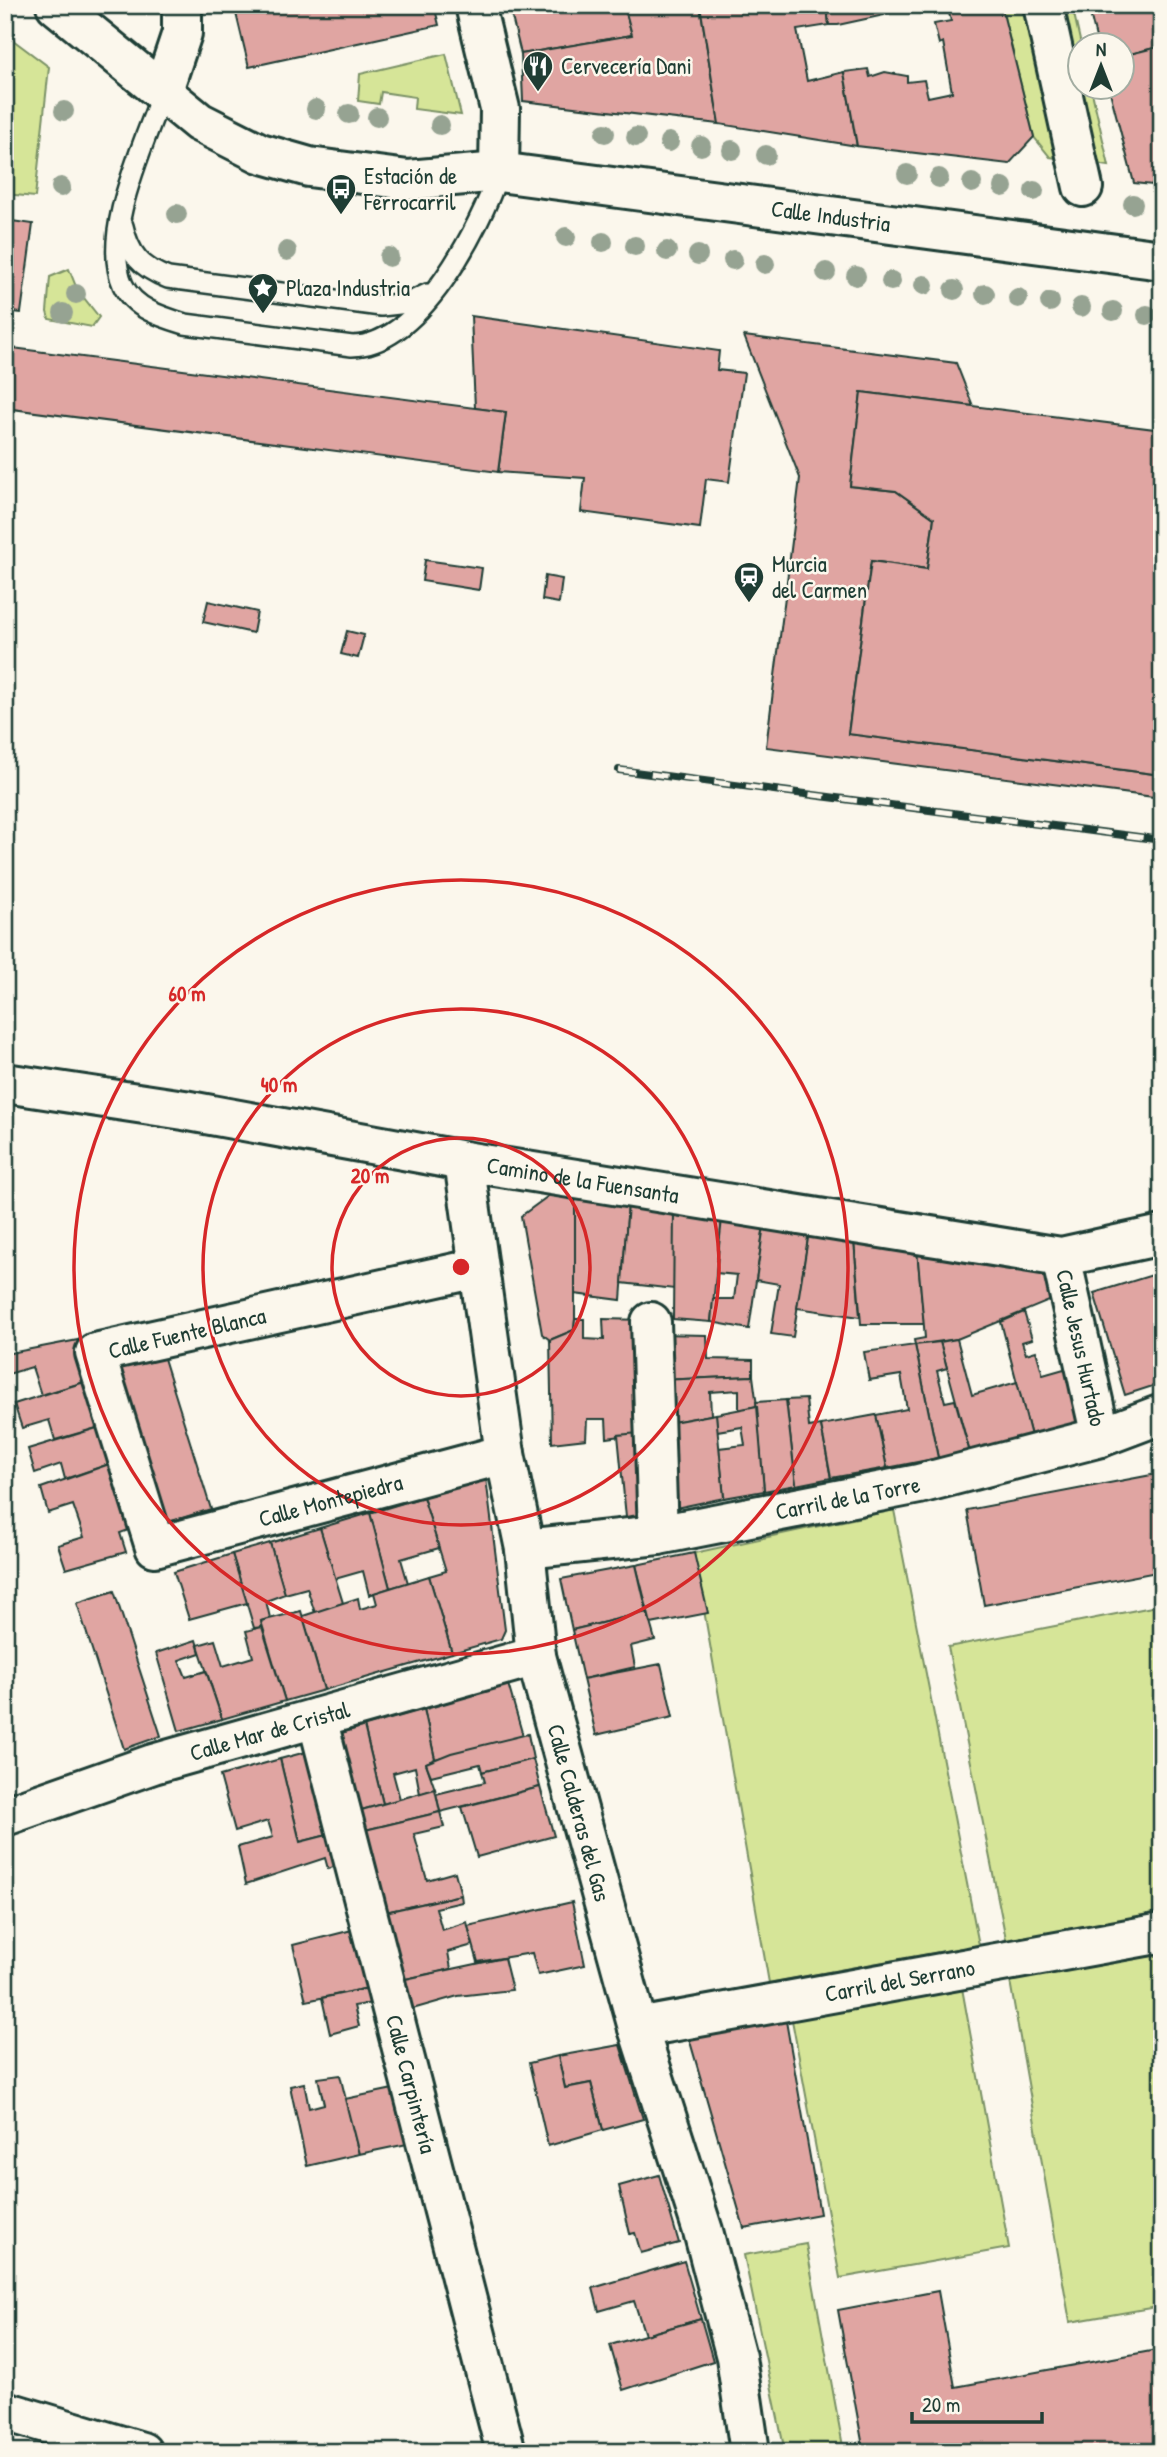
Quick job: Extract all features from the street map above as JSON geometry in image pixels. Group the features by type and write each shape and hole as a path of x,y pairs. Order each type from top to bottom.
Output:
{"street":[{"path":"56,5 162,93 228,139 296,164 408,180 499,172 500,109 475,5"},
{"path":"162,93 182,33 182,5"},
{"path":"1043,5 1083,187"},
{"name":"Calle Industria","path":"499,172 1162,260"},
{"name":"Camino de la Fuensanta","path":"5,1083 184,1110 464,1161 1061,1256 1162,1235"},
{"name":"Calle Calderas del Gas","path":"464,1161 505,1454 525,1549 536,1656 638,2028 703,2231 736,2357 750,2452"},
{"name":"Calle Jesus Hurtado","path":"1061,1256 1101,1437"},
{"name":"Calle Fuente Blanca","path":"155,1547 95,1353 478,1268"},
{"path":"651,1322 658,1535"},
{"name":"Carril de la Torre","path":"525,1549 658,1535 919,1484 1101,1437 1162,1414"},
{"name":"Calle Montepiedra","path":"155,1547 505,1454"},
{"name":"Calle Mar de Cristal","path":"5,1816 153,1764 536,1656"},
{"name":"Calle Carpintería","path":"317,1718 506,2452"},
{"name":"Carril del Serrano","path":"638,2028 1162,1933"},
{"path":"5,2411 142,2452"},
{"path":"5,2440 95,2452"}],"lane":[{"path":"162,93 121,218 116,250 123,285 144,308 185,324 366,346 396,331 436,289 465,247 499,172"},
{"path":"121,218 130,250 137,261 150,272 169,278 381,306 408,303 436,289"}],"green space":[{"path":"1001,5 1072,5 1078,32 1066,32 1066,102 1094,102 1109,166 1050,157 1034,137"},
{"path":"5,34 49,67 35,197 5,194"},
{"path":"446,54 461,115 414,109 415,97 381,92 379,104 358,101 360,74"},
{"path":"69,269 77,289 99,317 92,327 49,319 47,312 50,277"},
{"path":"894,1510 979,1945 769,1983 694,1553"},
{"path":"1162,1605 1162,1913 1007,1944 948,1647"},
{"path":"1162,1954 1162,2306 1070,2322 1010,1981"},
{"path":"962,1988 1009,2248 840,2278 792,2020"},
{"path":"806,2244 844,2452 785,2452 744,2255"}],"building":[{"path":"234,5 434,5 439,25 249,67"},
{"path":"509,5 624,5 632,35 521,54"},
{"path":"624,5 700,5 719,124 523,101 521,54 632,35"},
{"path":"700,5 827,5 829,25 797,30 807,81 844,72 857,146 719,124"},
{"path":"827,5 898,5 882,9 884,15 829,25"},
{"path":"899,5 925,5 900,10"},
{"path":"947,5 1001,5 1034,137 1009,164 857,146 844,72 868,69 870,77 885,72 907,76 907,82 924,80 928,97 952,92 943,42 939,44 934,24 951,21"},
{"path":"1088,5 1162,5 1162,46 1136,52 1136,32 1095,32"},
{"path":"1162,46 1162,186 1134,183 1113,102 1136,102 1136,52"},
{"path":"5,220 33,224 21,313 5,311"},
{"path":"471,316 719,351 717,370 744,373 729,482 706,479 700,528 581,512 585,478 498,472 506,412 475,408"},
{"path":"744,336 956,363 973,406 861,392 850,486 896,491 934,518 927,569 871,561 848,734 1162,775 1162,798 766,747 800,478"},
{"path":"5,347 506,412 498,472 5,408"},
{"path":"861,392 1162,430 1162,775 848,734 871,561 927,569 934,518 896,491 850,486"},
{"path":"425,560 482,568 479,590 422,581"},
{"path":"545,576 562,579 559,603 542,600"},
{"path":"208,601 257,612 253,633 203,622"},
{"path":"347,631 364,635 358,658 341,654"},
{"path":"551,1194 575,1196 575,1319 574,1330 550,1340 542,1334 521,1216"},
{"path":"575,1196 628,1204 621,1300 575,1294"},
{"path":"628,1204 674,1211 674,1289 622,1283"},
{"path":"674,1211 722,1219 711,1322 673,1319"},
{"path":"722,1219 764,1225 749,1329 711,1322 713,1299 734,1299 737,1275 716,1273"},
{"path":"764,1225 809,1232 793,1337 771,1334 779,1284 756,1280"},
{"path":"809,1232 854,1239 860,1317 797,1308"},
{"path":"854,1239 917,1249 924,1324 861,1324"},
{"path":"917,1249 1046,1270 1054,1299 957,1339 915,1345 914,1340 925,1338"},
{"path":"1162,1272 1162,1383 1125,1395 1094,1293"},
{"path":"1024,1312 1032,1339 1022,1342 1026,1354 1036,1351 1043,1375 1071,1367 1085,1422 1031,1436 1001,1322"},
{"path":"575,1319 584,1319 584,1339 604,1340 603,1319 645,1320 649,1432 607,1438 606,1419 587,1419 586,1439 552,1443 550,1340 574,1330"},
{"path":"658,1334 707,1335 708,1359 753,1360 753,1376 660,1380"},
{"path":"957,1339 972,1395 1017,1382 1031,1436 970,1453 940,1342"},
{"path":"78,1340 91,1380 41,1395 32,1367 5,1375 5,1354"},
{"path":"940,1342 947,1368 937,1371 945,1402 955,1400 970,1453 938,1458 915,1345"},
{"path":"915,1345 938,1458 887,1468 876,1415 907,1409 901,1375 869,1380 864,1352"},
{"path":"162,1352 211,1509 166,1523 116,1362"},
{"path":"753,1376 757,1406 739,1410 739,1390 710,1392 711,1415 662,1424 660,1380"},
{"path":"91,1380 107,1425 55,1440 49,1420 22,1428 14,1404"},
{"path":"806,1399 809,1427 821,1425 831,1478 796,1485 786,1400"},
{"path":"786,1400 796,1485 764,1491 756,1402"},
{"path":"757,1406 764,1491 724,1498 719,1448 745,1445 742,1427 717,1431 716,1414"},
{"path":"716,1414 724,1498 666,1510 662,1424"},
{"path":"876,1415 887,1468 831,1478 821,1425"},
{"path":"107,1425 118,1461 65,1479 61,1464 35,1473 28,1449"},
{"path":"649,1432 650,1513 626,1517 618,1435"},
{"path":"118,1461 140,1526 120,1533 126,1552 66,1569 58,1545 84,1537 73,1505 48,1513 41,1488"},
{"path":"1162,1473 1162,1571 984,1605 967,1510"},
{"path":"486,1478 505,1630 501,1639 452,1653 429,1576 446,1571 423,1497"},
{"path":"423,1497 439,1548 401,1559 408,1583 390,1588 370,1513"},
{"path":"370,1513 390,1588 369,1595 363,1571 335,1579 320,1528"},
{"path":"320,1528 343,1603 315,1613 307,1588 285,1594 270,1543"},
{"path":"270,1543 285,1594 266,1601 270,1618 261,1621 262,1627 254,1628 232,1554"},
{"path":"694,1553 708,1613 651,1624 636,1565"},
{"path":"232,1554 247,1603 189,1619 174,1572"},
{"path":"636,1565 647,1612 572,1630 561,1579"},
{"path":"429,1576 452,1653 324,1690 303,1616 358,1598 360,1609 377,1604 374,1593"},
{"path":"114,1591 161,1736 124,1749 77,1603"},
{"path":"301,1611 324,1690 285,1701 261,1621"},
{"path":"647,1612 655,1640 631,1646 635,1667 583,1679 572,1630"},
{"path":"262,1627 285,1701 222,1719 198,1645 215,1640 223,1666 253,1657 246,1631"},
{"path":"196,1640 200,1653 179,1660 186,1677 206,1671 222,1719 179,1731 156,1653"},
{"path":"661,1664 673,1717 596,1735 583,1679"},
{"path":"508,1684 523,1736 435,1759 424,1709"},
{"path":"424,1709 435,1759 426,1763 435,1789 420,1794 415,1767 393,1773 400,1799 383,1804 364,1726"},
{"path":"364,1726 383,1804 351,1813 332,1736"},
{"path":"528,1734 533,1759 482,1772 480,1764 431,1776 426,1763 451,1753"},
{"path":"317,1749 339,1832 300,1842 280,1759"},
{"path":"280,1759 300,1842 339,1832 347,1862 328,1869 325,1858 246,1884 238,1847 273,1837 268,1821 235,1831 220,1776"},
{"path":"533,1759 540,1787 440,1812 436,1794 485,1782 482,1772"},
{"path":"540,1787 554,1836 477,1857 462,1807"},
{"path":"435,1789 440,1812 357,1832 351,1813"},
{"path":"440,1812 444,1827 414,1834 427,1880 455,1872 461,1895 381,1913 357,1832"},
{"path":"461,1895 462,1902 436,1908 442,1930 467,1922 473,1945 448,1952 451,1969 401,1980 381,1913"},
{"path":"572,1902 585,1965 538,1975 532,1953 478,1962 468,1926"},
{"path":"356,1929 373,1987 306,2001 293,1945"},
{"path":"504,1958 512,1990 458,1996 409,2010 401,1980"},
{"path":"373,1987 378,2002 354,2006 359,2026 330,2034 322,1998"},
{"path":"786,2021 820,2214 744,2228 689,2038"},
{"path":"620,2045 643,2119 603,2130 591,2083 565,2088 558,2056"},
{"path":"558,2056 565,2088 591,2083 603,2130 548,2146 529,2063"},
{"path":"340,2075 359,2154 307,2166 290,2086 304,2083 309,2108 324,2104 318,2078"},
{"path":"398,2088 412,2143 359,2154 345,2099"},
{"path":"659,2175 679,2243 641,2253 635,2233 630,2234 619,2186"},
{"path":"684,2261 701,2319 645,2335 634,2301 599,2311 593,2288"},
{"path":"938,2291 955,2387 1162,2349 1162,2448 1143,2452 864,2452 838,2310"},
{"path":"701,2319 713,2361 623,2390 610,2345"}],"railway":[{"path":"619,770 1162,840"}],"place":[{"name":"Cervecería Dani","path":"538,93"},
{"name":"Estación de Ferrocarril","path":"341,216"},
{"name":"Plaza Industria","path":"263,315"},
{"name":"Murcia del Carmen","path":"749,604"}]}
